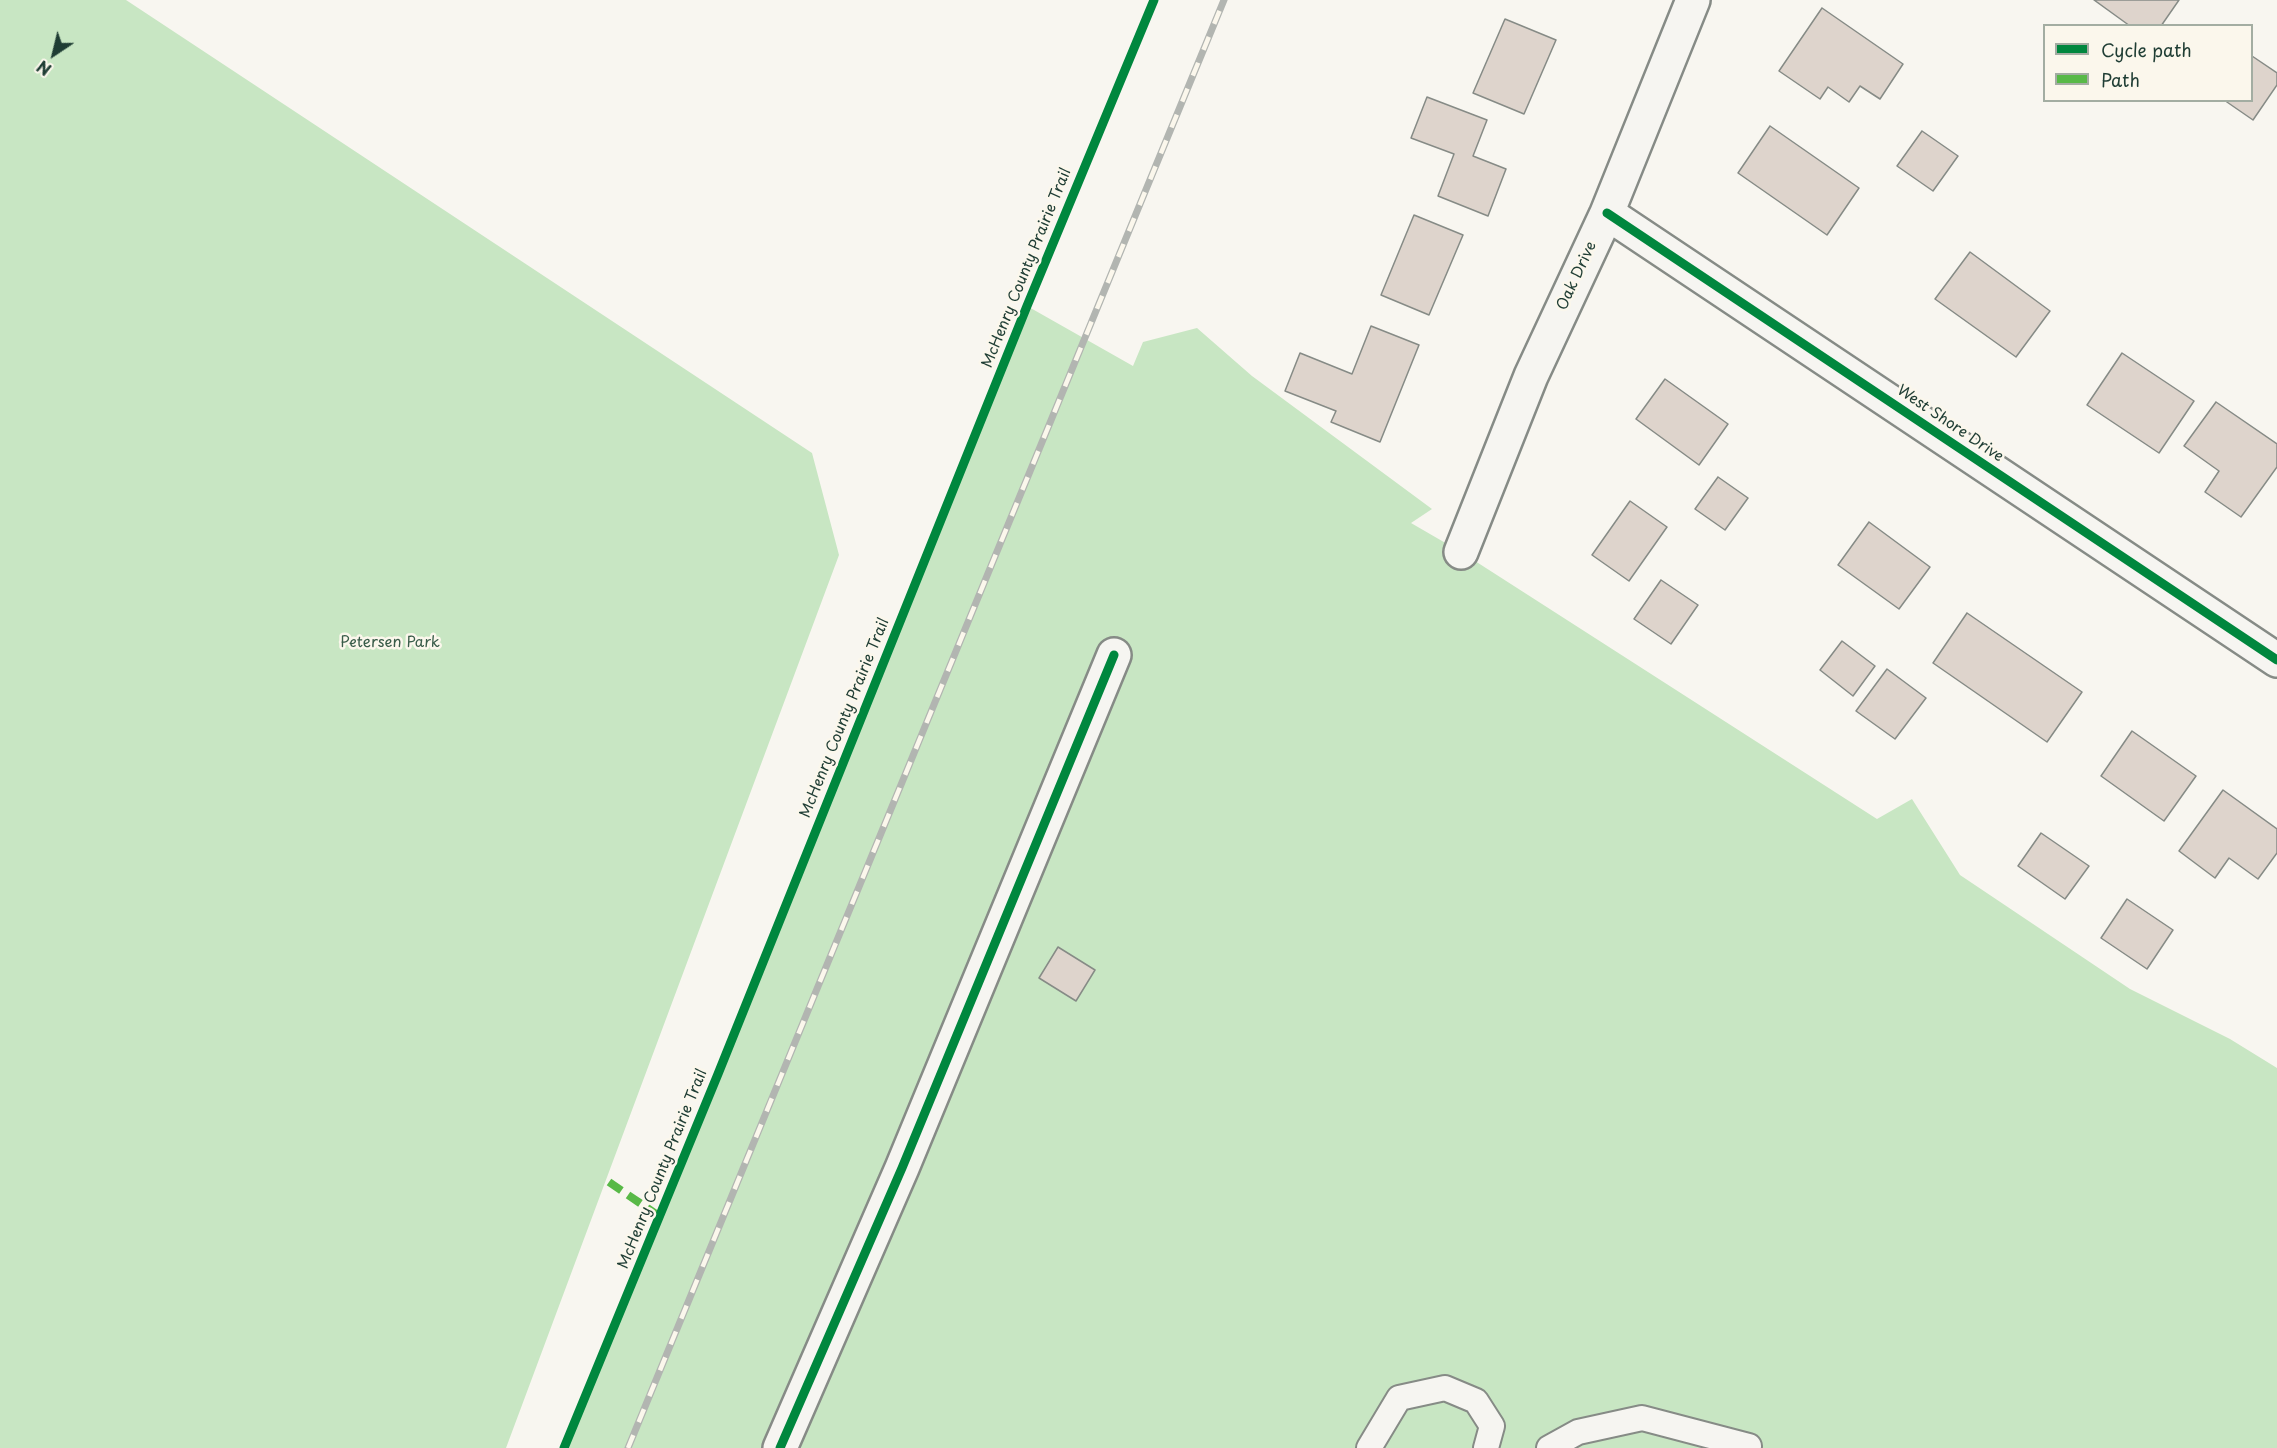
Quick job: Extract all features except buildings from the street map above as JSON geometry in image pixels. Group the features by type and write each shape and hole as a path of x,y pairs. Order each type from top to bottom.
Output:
{"street":[{"name":"Oak Drive","path":"1461,552 1531,376 1607,213 1693,0"},
{"name":"West Shore Drive","path":"1607,213 2277,660"},
{"path":"780,1448 902,1168 1114,655"}],"lane":[{"path":"1369,1448 1399,1398 1445,1388 1476,1401 1492,1426 1486,1448"},
{"path":"1549,1448 1578,1432 1642,1418 1749,1446"}],"green space":[{"name":"Petersen Park","path":"0,0 126,0 812,453 839,555 506,1448 0,1448"},
{"path":"1027,306 1133,366 1143,342 1197,328 1252,376 1432,509 1411,523 1461,552 1877,819 1912,799 1960,875 2130,989 2230,1039 2277,1068 2277,1448 562,1448"}],"railway":[{"path":"628,1448 1224,0"}],"marked path":[{"path":"609,1182 659,1216"}],"cycle path":[{"name":"McHenry County Prairie Trail","path":"564,1448 718,1074 1027,306 1154,0"},
{"path":"1607,213 2277,660"},
{"path":"780,1448 902,1168 1114,655"}]}
